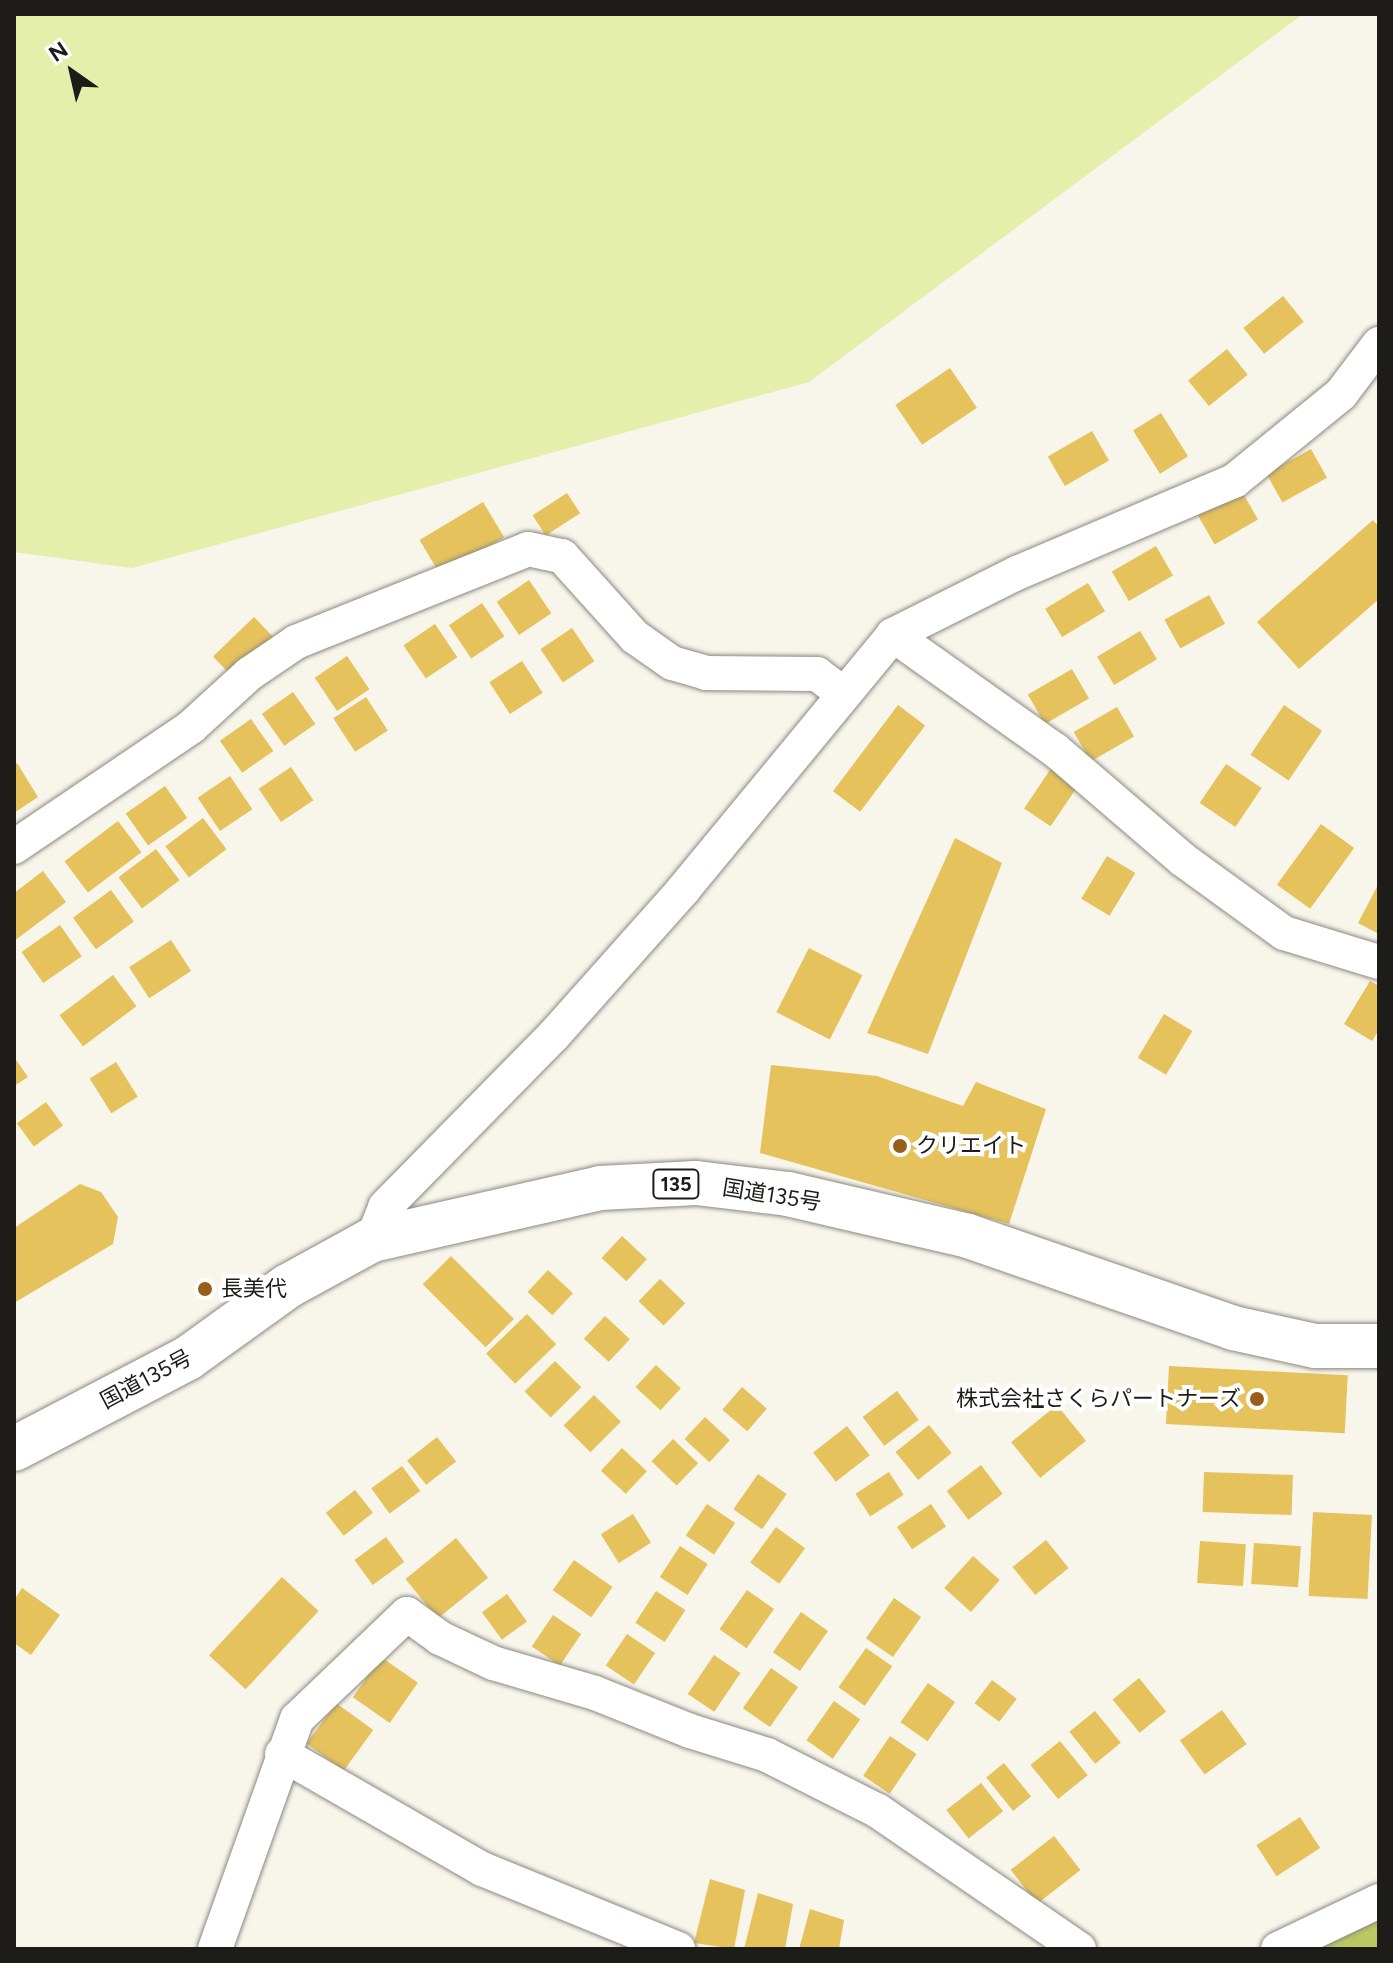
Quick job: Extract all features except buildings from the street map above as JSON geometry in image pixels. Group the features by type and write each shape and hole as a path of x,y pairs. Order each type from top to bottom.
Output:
{"highway":[{"name":"国道135号","path":"14,1449 188,1358 288,1286 372,1240 600,1188 696,1183 788,1194 968,1236 1233,1328 1315,1346 1379,1346"}],"street":[{"path":"372,1240 385,1207 564,1024 683,890 842,693 893,635 1017,573 1234,481 1341,394 1379,344"},
{"path":"14,847 191,727 249,674 296,642 528,549 562,556 635,637 672,663 706,673 817,674 842,693"},
{"path":"893,635 1055,750 1182,859 1284,933 1379,962"},
{"path":"215,1949 297,1719 407,1614 440,1638 493,1663 595,1693 690,1731 767,1755 878,1811 1079,1949"},
{"path":"282,1754 482,1869 678,1949"},
{"path":"1278,1949 1379,1901"}],"green space":[{"path":"14,14 1303,14 809,382 132,568 14,552"},
{"path":"1379,1903 1379,1949 1318,1949 1309,1933"}],"place":[{"name":"クリエイト","path":"900,1146"},
{"name":"長美代","path":"205,1289"},
{"name":"株式会社さくらパートナーズ","path":"1257,1399"}]}
